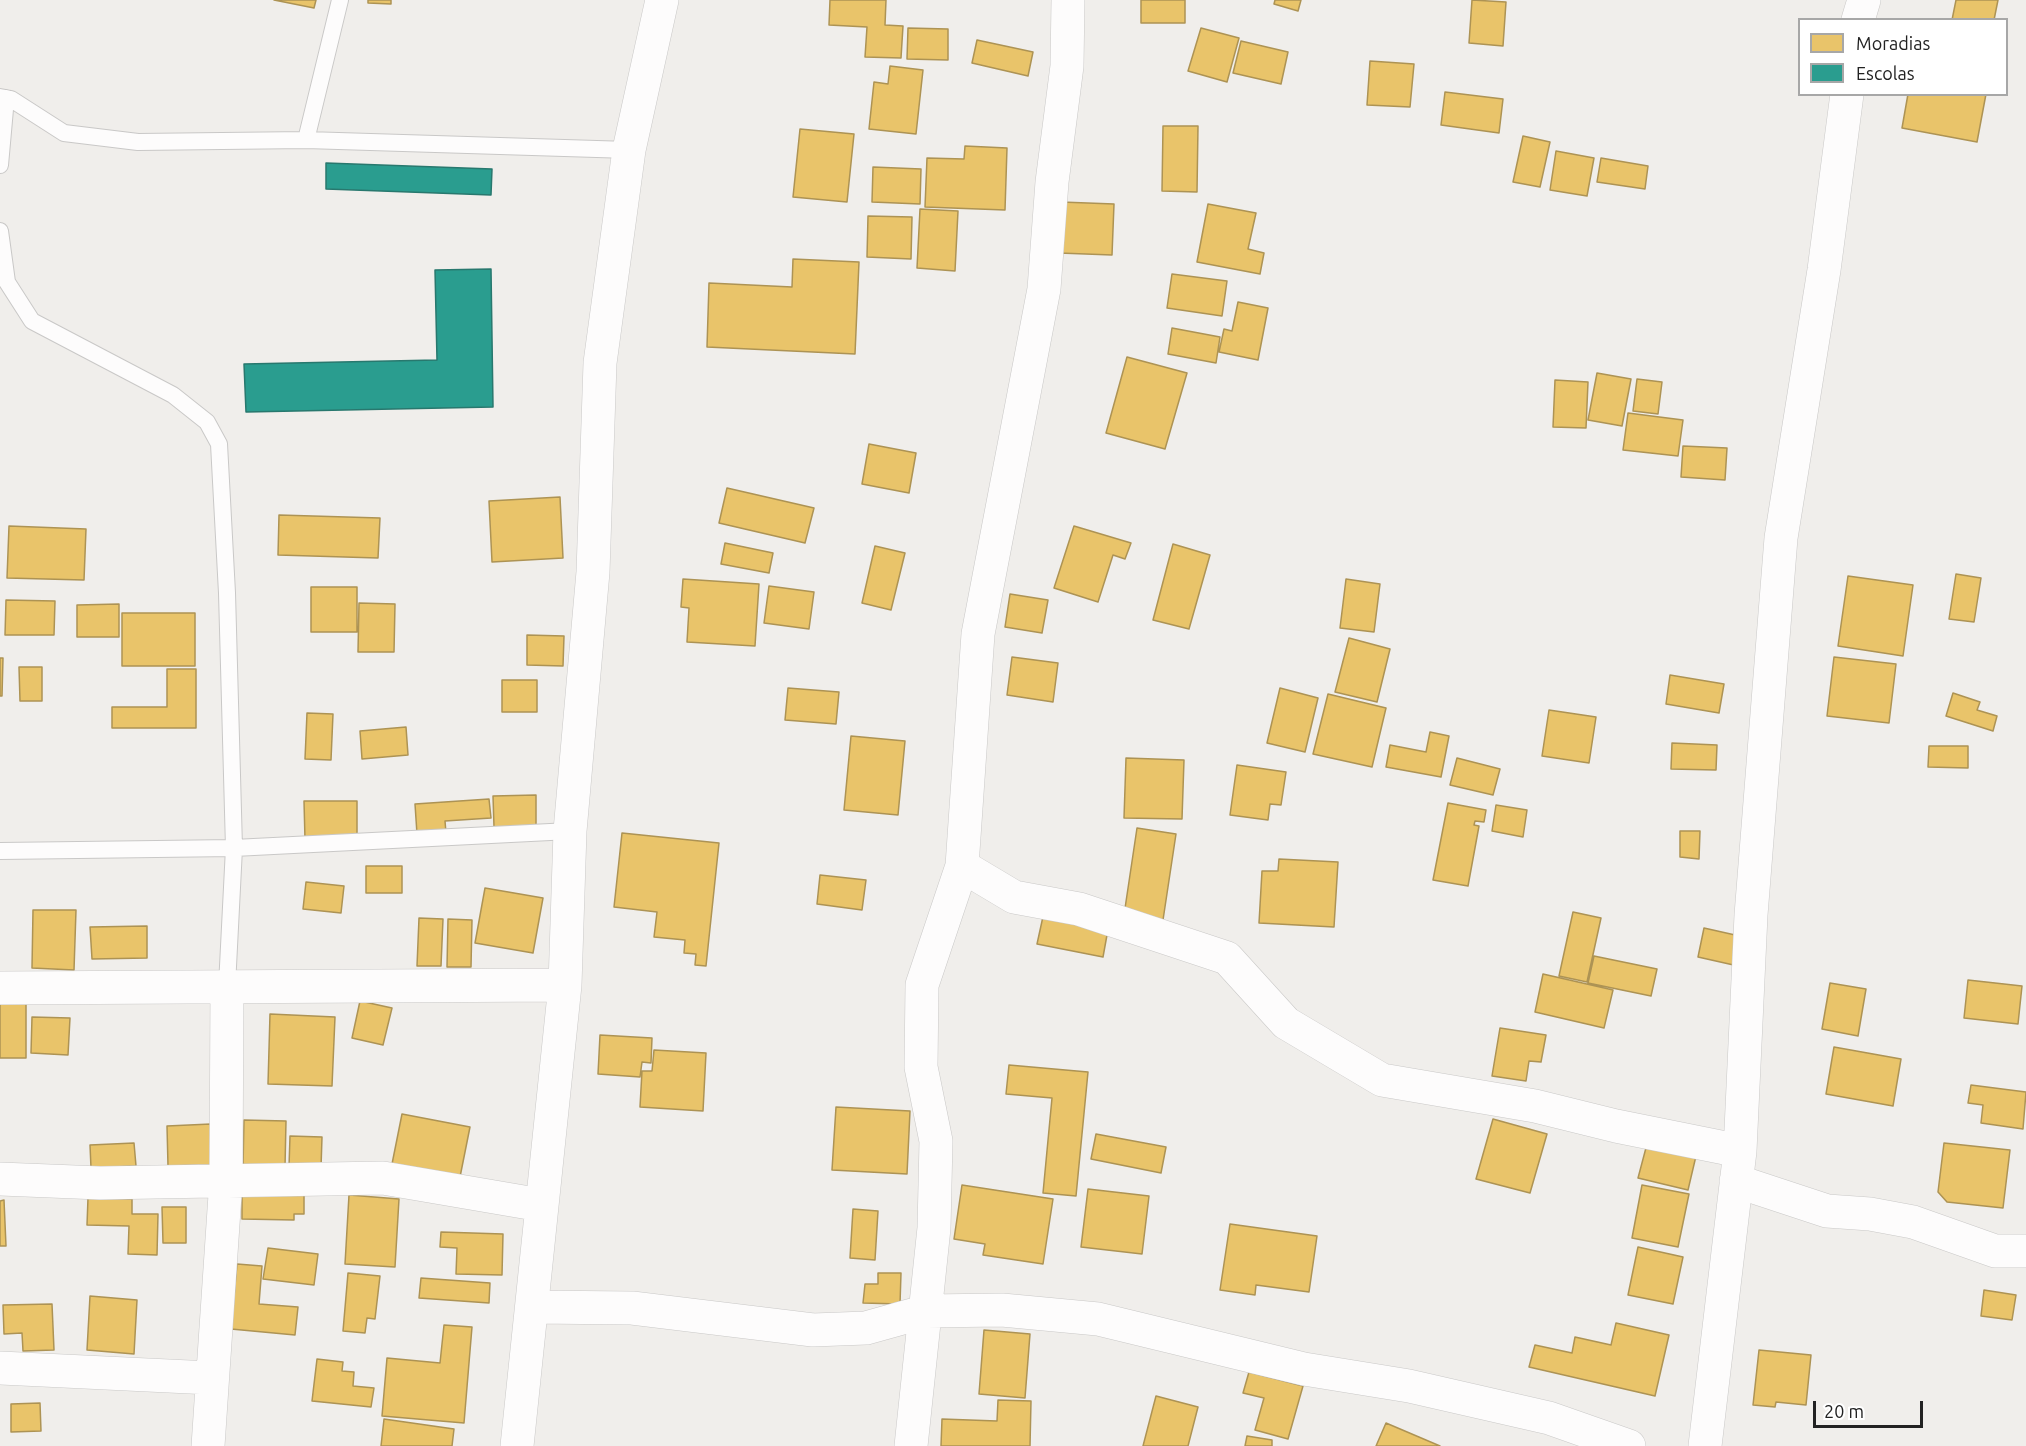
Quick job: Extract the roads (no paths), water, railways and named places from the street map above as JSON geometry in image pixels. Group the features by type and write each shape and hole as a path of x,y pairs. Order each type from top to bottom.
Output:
{"street":[{"path":"517,1446 565,985 570,831 593,572 600,363 629,150 662,0"},
{"path":"911,1446 934,1228 936,1141 921,1067 921,985 962,866 978,634 1044,289 1052,182 1067,66 1068,0"},
{"path":"1859,18 1864,0"},
{"path":"1705,1446 1738,1166 1752,915 1780,538 1824,270 1847,96"},
{"path":"962,866 1014,897 1079,909 1227,958 1286,1023 1382,1080 1535,1106 1616,1126 1738,1166 1827,1211 1870,1214 1913,1222 1995,1251 2026,1251"},
{"path":"0,988 565,985"},
{"path":"208,1446 226,1180 227,986"},
{"path":"0,1179 100,1183 383,1178 541,1205"},
{"path":"533,1307 632,1308 813,1329 866,1328 927,1311 1002,1310 1098,1319 1305,1369 1409,1386 1549,1418 1629,1446"},
{"path":"0,1368 211,1378"}],"lane":[{"path":"306,140 340,0"},
{"path":"0,165 3,97 64,133 138,142 306,140 629,150"},
{"path":"0,231 7,282 32,321 173,395 207,422 219,444 227,593 234,848 227,986"},
{"path":"0,851 234,848 570,831"}]}
